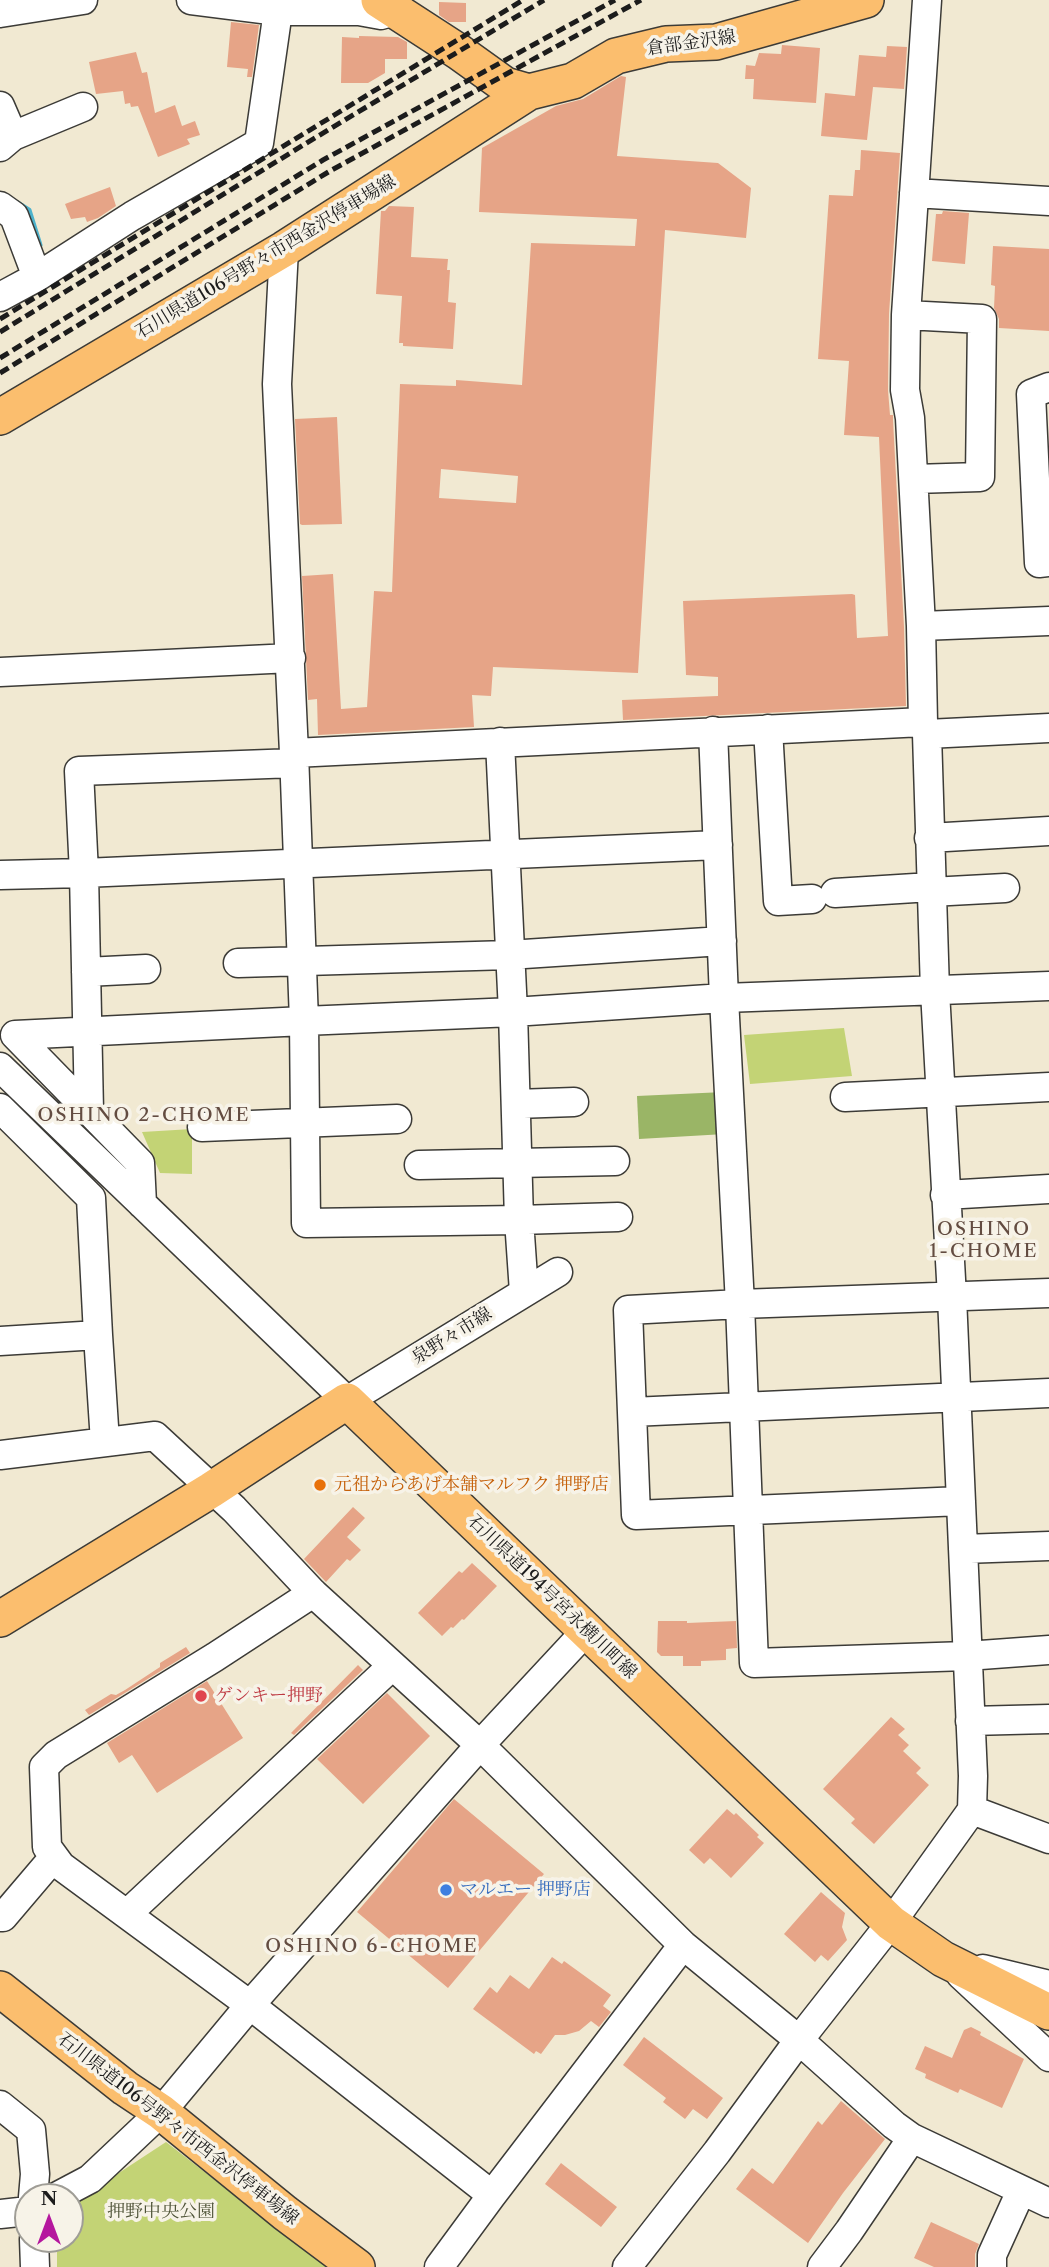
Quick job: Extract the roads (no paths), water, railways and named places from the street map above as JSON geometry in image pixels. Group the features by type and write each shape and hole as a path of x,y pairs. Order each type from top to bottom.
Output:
{"main road":[{"name":"倉部金沢線","path":"529,92 573,81 616,55 666,44 716,43 866,0"},
{"path":"392,3 505,85 529,92"},
{"name":"石川県道106号野々市西金沢停車場線","path":"0,416 284,249 529,92"},
{"path":"0,1619 211,1490 347,1401"},
{"name":"石川県道194号宮永横川町線","path":"347,1401 891,1923 943,1959 1049,2012"},
{"name":"石川県道106号野々市西金沢停車場線","path":"0,1990 125,2088 161,2112 285,2213 357,2267"}],"street":[{"path":"191,0 278,11 359,11 380,15 392,3"},
{"path":"627,2267 891,1923 972,1810 961,1502 935,991 921,625 910,418 905,390 906,315 927,0"},
{"path":"0,13 70,1"},
{"path":"0,297 45,272 132,216 259,143 278,11"},
{"path":"0,106 6,142 83,107"},
{"path":"914,192 1049,201"},
{"path":"0,206 14,216 45,272"},
{"path":"284,249 277,384 295,757 304,1021 306,1223 618,1217"},
{"path":"906,315 982,319 980,477 914,479"},
{"path":"1049,387 1031,394 1039,563 1049,562"},
{"path":"921,625 1049,621"},
{"path":"0,672 290,658"},
{"path":"89,1111 79,771 500,742 713,731 1049,728"},
{"path":"768,729 778,901 823,896 1005,888"},
{"path":"713,731 754,1663 967,1656 1049,1650"},
{"path":"500,742 524,1292"},
{"path":"929,838 1049,831"},
{"path":"0,875 298,865 718,845"},
{"path":"238,963 509,955 722,942"},
{"path":"86,972 146,969"},
{"path":"7,1028 88,1031 513,1012 724,998 1049,986"},
{"path":"7,1028 140,1163 142,1204"},
{"path":"0,1067 347,1401"},
{"path":"845,1097 1049,1087"},
{"path":"516,1104 574,1102"},
{"path":"0,1108 91,1198 105,1442"},
{"path":"202,1127 397,1119"},
{"path":"419,1166 615,1161"},
{"path":"91,1198 118,1181"},
{"path":"945,1195 1049,1189"},
{"name":"泉野々市線","path":"347,1401 558,1272"},
{"path":"961,1502 636,1515 628,1310 1049,1293"},
{"path":"0,1341 98,1335"},
{"path":"632,1412 1049,1393"},
{"path":"0,1455 155,1436 234,1509 313,1593 480,1745 683,1945 799,2040 912,2138 1049,2203"},
{"path":"963,1549 1049,1546"},
{"path":"313,1593 56,1755 44,1767 47,1847 61,1866 250,2005 492,2195"},
{"path":"82,2183 161,2112 250,2005 480,1745 587,1630"},
{"path":"127,1914 392,1667"},
{"path":"970,1721 1049,1719"},
{"path":"972,1810 1049,1839"},
{"path":"0,1917 54,1857"},
{"path":"439,2267 683,1945"},
{"path":"943,1959 1049,1985"},
{"path":"943,1959 1049,2057"},
{"path":"0,2105 31,2130 34,2183"},
{"path":"822,2267 912,2138"},
{"path":"992,2267 992,2255 1021,2191"}],"waterway":[{"path":"18,203 29,210 40,245"}],"railway":[{"path":"0,319 523,0"},
{"path":"0,332 544,0"},
{"path":"0,358 323,160 615,0"},
{"path":"0,373 330,171 641,0"}],"place":[{"name":"元祖からあげ本舗マルフク 押野店","path":"320,1485"},
{"name":"ゲンキー押野","path":"201,1696"},
{"name":"マルエー 押野店","path":"446,1890"}],"district":[{"name":"OSHINO 2-CHOME","path":"144,1116"},
{"name":"OSHINO 1-CHOME","path":"984,1241"},
{"name":"OSHINO 6-CHOME","path":"372,1947"}],"park label":[{"name":"押野中央公園","path":"161,2212"}]}
